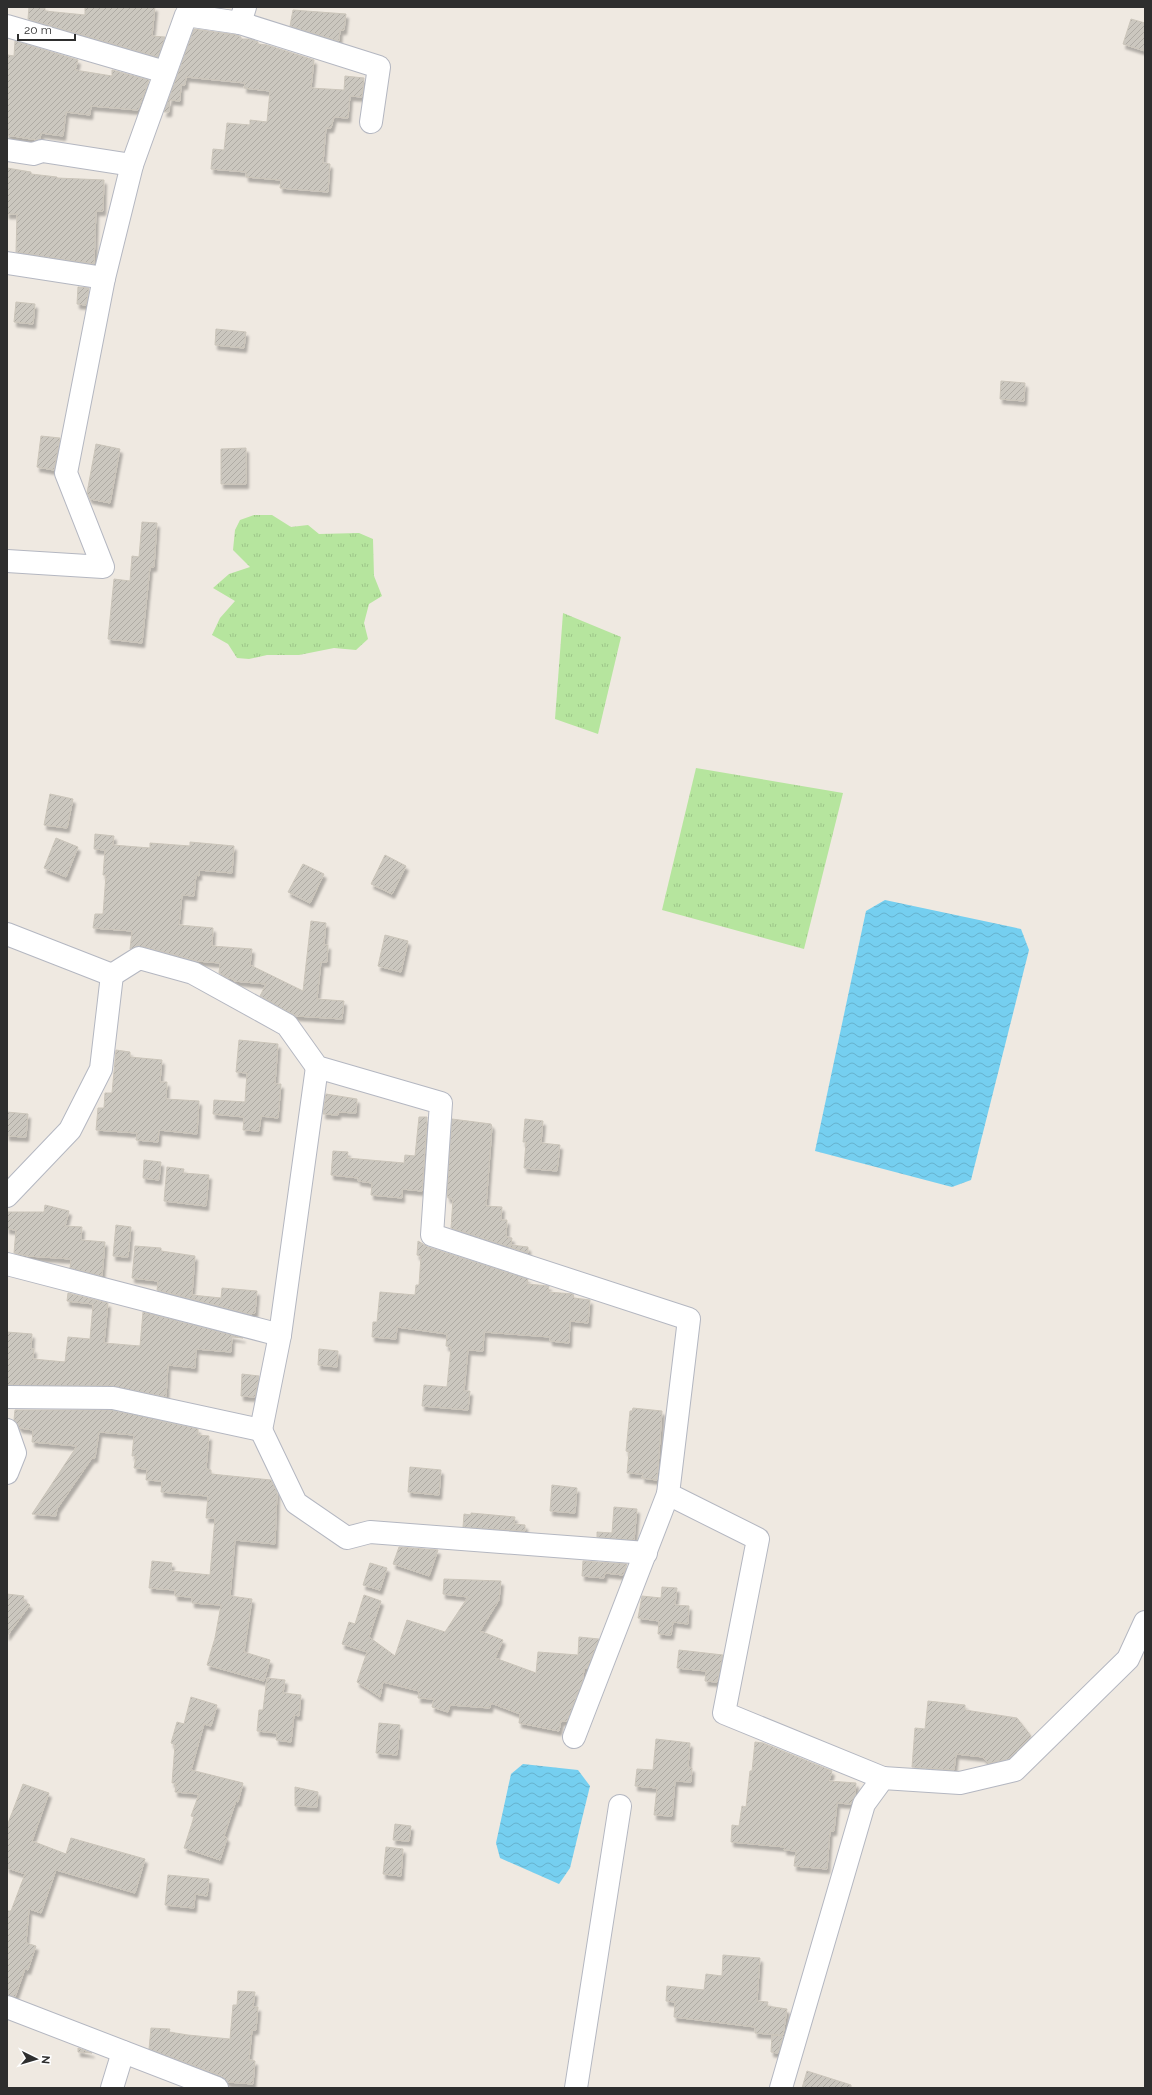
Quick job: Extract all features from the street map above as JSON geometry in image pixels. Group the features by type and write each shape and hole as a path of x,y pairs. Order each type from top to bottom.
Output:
{"street":[{"path":"7,561 103,567 66,473 104,278 132,165 186,15 242,15 379,67 371,122"},
{"path":"7,26 165,72"},
{"path":"7,150 34,154 42,151 132,165"},
{"path":"7,263 104,278"},
{"path":"7,934 112,975"},
{"path":"112,975 139,958 193,973 287,1025 317,1067 441,1103 432,1236 689,1319 668,1494 574,1738"},
{"path":"7,1196 70,1130 101,1069 112,975"},
{"path":"317,1067 280,1335 261,1430 296,1503 347,1538 370,1532 646,1553"},
{"path":"7,1264 280,1335"},
{"path":"7,1398 113,1398 261,1430"},
{"path":"7,1430 15,1454 7,1473"},
{"path":"668,1494 758,1539 724,1713 883,1778 960,1783 1015,1770 1128,1659 1145,1622"},
{"path":"782,2088 864,1804 883,1778"},
{"path":"576,2088 620,1806"},
{"path":"7,2007 217,2088"},
{"path":"112,2088 124,2052"}],"green space":[{"path":"254,515 272,515 291,527 308,525 319,534 359,533 373,539 374,576 382,596 369,604 364,623 368,639 356,650 334,648 299,655 267,655 249,659 237,658 228,644 212,635 220,618 235,601 213,588 229,574 250,567 233,550 235,530 240,520"},
{"path":"563,613 621,637 598,734 555,719"},
{"path":"696,768 843,793 804,949 662,910"}],"water":[{"path":"885,900 1021,929 1029,950 971,1180 952,1187 815,1151 866,911"},
{"path":"523,1764 578,1770 590,1786 570,1868 559,1884 500,1858 496,1843 511,1774"}],"building":[{"path":"29,7 45,7 45,11 85,15 85,7 155,7 152,36 165,37 158,57 28,19"},
{"path":"293,10 346,14 344,30 340,30 339,41 290,26"},
{"path":"1131,19 1145,23 1145,51 1123,44"},
{"path":"194,29 237,35 241,37 241,39 250,39 258,42 258,44 267,45 314,60 311,88 344,90 345,76 364,78 362,97 350,96 348,118 334,117 331,128 326,128 323,163 330,164 328,192 280,188 281,180 246,177 246,172 211,169 213,149 224,150 227,123 250,125 250,120 267,122 270,91 244,88 245,83 186,77 185,85 181,85 180,101 170,100 169,112 164,112"},
{"path":"15,41 78,60 75,70 112,76 112,70 149,80 138,110 91,106 90,115 66,112 63,136 41,133 40,139 37,140 7,135 8,55 14,56"},
{"path":"7,168 57,178 104,180 103,211 96,211 94,264 16,252 17,214 7,214"},
{"path":"78,287 89,288 86,305 77,304"},
{"path":"16,302 35,304 33,324 14,322"},
{"path":"216,329 246,332 244,348 215,345"},
{"path":"1001,381 1025,383 1024,401 1000,399"},
{"path":"41,436 60,438 54,470 37,467"},
{"path":"96,444 120,449 110,503 90,499 87,493"},
{"path":"246,448 246,484 221,484 221,449"},
{"path":"142,522 157,523 154,567 150,567 142,643 108,639 114,579 130,581 132,556 139,557"},
{"path":"50,794 73,799 67,828 44,825"},
{"path":"95,834 114,836 113,845 150,848 150,843 190,846 190,842 234,846 232,873 199,870 199,876 196,875 194,896 182,895 179,925 213,928 212,946 252,949 250,965 303,991 311,921 326,923 324,945 328,945 327,962 321,962 317,999 344,1001 342,1019 296,1016 260,996 266,984 234,981 234,979 228,978 219,973 220,963 197,961 142,946 130,949 132,931 93,928 95,914 103,914 106,875 103,875 105,850 94,849"},
{"path":"56,838 78,847 66,877 44,868"},
{"path":"385,855 406,866 392,894 371,884"},
{"path":"303,864 324,874 310,903 288,892"},
{"path":"385,935 408,941 401,972 378,966"},
{"path":"239,1040 278,1044 275,1084 281,1084 278,1118 261,1116 259,1131 243,1130 244,1117 213,1114 214,1100 245,1102 247,1073 236,1072"},
{"path":"116,1050 130,1052 130,1057 162,1060 160,1082 167,1082 166,1099 199,1101 197,1134 159,1130 158,1142 136,1140 137,1133 96,1130 98,1108 104,1108 105,1093 112,1093"},
{"path":"326,1094 357,1099 356,1113 338,1112 338,1115 323,1114"},
{"path":"7,1112 28,1114 26,1137 7,1136"},
{"path":"419,1117 427,1117 422,1191 402,1189 402,1198 371,1195 372,1183 358,1181 358,1178 331,1175 333,1151 348,1152 347,1158 404,1163 405,1155 415,1156"},
{"path":"452,1119 491,1124 486,1206 502,1207 501,1220 507,1220 506,1237 512,1238 511,1245 528,1247 528,1253 451,1228 453,1199 448,1198 447,1193"},
{"path":"525,1119 543,1121 541,1143 560,1145 557,1171 524,1168 526,1142 523,1142"},
{"path":"144,1160 161,1162 159,1180 143,1178"},
{"path":"167,1167 184,1169 183,1173 209,1175 206,1206 164,1201"},
{"path":"45,1205 69,1211 65,1226 82,1227 81,1240 105,1242 102,1276 70,1268 71,1259 28,1256 14,1253 16,1230 7,1229 7,1212 44,1212"},
{"path":"116,1225 131,1227 128,1257 113,1256"},
{"path":"418,1241 428,1247 528,1279 527,1284 549,1286 548,1292 573,1294 574,1298 590,1300 588,1323 570,1321 569,1343 550,1341 550,1337 484,1332 483,1351 468,1350 464,1391 470,1391 468,1410 422,1406 424,1385 447,1387 451,1347 446,1346 447,1334 397,1327 396,1339 372,1337 373,1322 377,1322 380,1292 415,1295 416,1285 419,1285 421,1256 417,1255"},
{"path":"135,1246 161,1248 161,1251 195,1256 192,1295 221,1298 222,1288 257,1291 255,1313 250,1314 157,1290 158,1281 132,1278"},
{"path":"68,1293 108,1303 104,1343 140,1346 143,1312 243,1338 232,1337 231,1352 196,1349 195,1368 168,1365 166,1397 113,1386 7,1385 7,1332 32,1334 31,1349 34,1349 33,1359 65,1362 68,1337 90,1339 93,1304 67,1301"},
{"path":"319,1349 338,1351 337,1367 318,1365"},
{"path":"242,1374 259,1376 255,1397 241,1396"},
{"path":"633,1408 662,1411 657,1480 642,1478 643,1474 627,1473 629,1452 626,1451 630,1411 632,1411"},
{"path":"15,1410 112,1410 198,1429 198,1435 209,1436 206,1469 211,1470 211,1474 271,1480 277,1492 275,1544 235,1540 230,1596 252,1599 244,1652 270,1660 264,1681 207,1665 215,1638 221,1605 192,1603 192,1597 175,1596 175,1590 149,1588 152,1561 172,1563 171,1571 210,1575 215,1518 206,1518 208,1496 161,1492 162,1481 146,1480 147,1469 134,1468 136,1456 132,1456 134,1435 99,1432 95,1458 92,1458 57,1509 56,1516 32,1514 77,1446 32,1442 33,1430 20,1428 14,1420"},
{"path":"410,1467 441,1470 439,1495 408,1492"},
{"path":"552,1485 577,1488 575,1513 550,1511"},
{"path":"614,1507 637,1509 634,1540 597,1537 597,1532 612,1533"},
{"path":"471,1513 515,1517 514,1524 525,1525 525,1531 463,1527 464,1514 471,1515"},
{"path":"399,1547 438,1550 429,1576 393,1564"},
{"path":"583,1561 627,1564 623,1575 605,1573 604,1578 582,1576"},
{"path":"370,1563 387,1568 380,1590 363,1585"},
{"path":"444,1579 501,1581 499,1600 480,1631 503,1640 495,1658 536,1673 538,1652 578,1655 579,1637 599,1639 587,1668 584,1668 583,1679 567,1721 561,1721 559,1731 519,1723 520,1714 491,1703 490,1708 450,1705 448,1712 432,1707 434,1699 418,1698 419,1691 383,1682 380,1697 357,1682 367,1652 342,1644 349,1622 355,1624 364,1595 381,1601 369,1637 395,1656 407,1620 445,1632 468,1597 443,1594"},
{"path":"662,1587 677,1588 675,1605 689,1606 688,1624 673,1622 671,1635 658,1634 659,1621 638,1618 642,1596 661,1598"},
{"path":"7,1594 24,1596 23,1600 30,1605 7,1636"},
{"path":"679,1650 723,1655 717,1682 705,1681 706,1671 677,1668"},
{"path":"267,1678 285,1680 283,1693 301,1695 299,1716 294,1715 291,1742 276,1740 277,1733 257,1731 259,1710 263,1710"},
{"path":"191,1697 217,1705 211,1726 204,1724 191,1770 243,1783 238,1802 236,1801 224,1836 227,1838 220,1860 184,1848 194,1817 191,1816 199,1794 175,1792 176,1783 172,1783 175,1745 171,1743 177,1722 184,1724"},
{"path":"928,1701 965,1705 965,1710 1017,1718 1031,1736 1009,1759 988,1763 983,1757 956,1754 954,1770 912,1767 915,1728 925,1729"},
{"path":"379,1723 400,1725 397,1755 376,1753"},
{"path":"656,1739 690,1743 688,1767 692,1768 691,1782 675,1781 672,1816 654,1815 657,1788 635,1786 637,1769 653,1770"},
{"path":"755,1742 763,1743 832,1771 829,1781 856,1783 855,1795 851,1804 837,1803 834,1831 830,1831 827,1869 794,1866 796,1851 784,1850 785,1847 731,1842 732,1825 739,1826 742,1806 746,1807"},
{"path":"23,1784 49,1793 32,1841 66,1854 71,1838 145,1859 135,1893 56,1870 41,1913 29,1909 26,1943 36,1946 28,1970 25,1969 15,1997 7,1995 7,1911 11,1911 25,1874 7,1868 7,1826"},
{"path":"295,1787 318,1792 317,1807 295,1806"},
{"path":"395,1824 411,1826 409,1841 393,1840"},
{"path":"386,1847 403,1849 401,1876 383,1874"},
{"path":"168,1875 209,1879 207,1896 195,1894 194,1908 165,1905"},
{"path":"723,1955 760,1958 757,2001 768,2002 767,2006 787,2009 783,2035 755,2033 755,2027 674,2017 675,2002 666,2001 667,1986 704,1990 706,1974 722,1976"},
{"path":"238,1991 255,1992 253,2007 258,2007 256,2030 252,2030 249,2060 255,2061 253,2084 227,2082 222,2076 149,2049 151,2028 170,2029 169,2032 188,2035 230,2039 233,2005 237,2005"},
{"path":"772,2035 783,2036 778,2053 771,2052"},
{"path":"78,2048 92,2053 78,2052"},
{"path":"807,2071 851,2085 851,2088 802,2088"}]}
